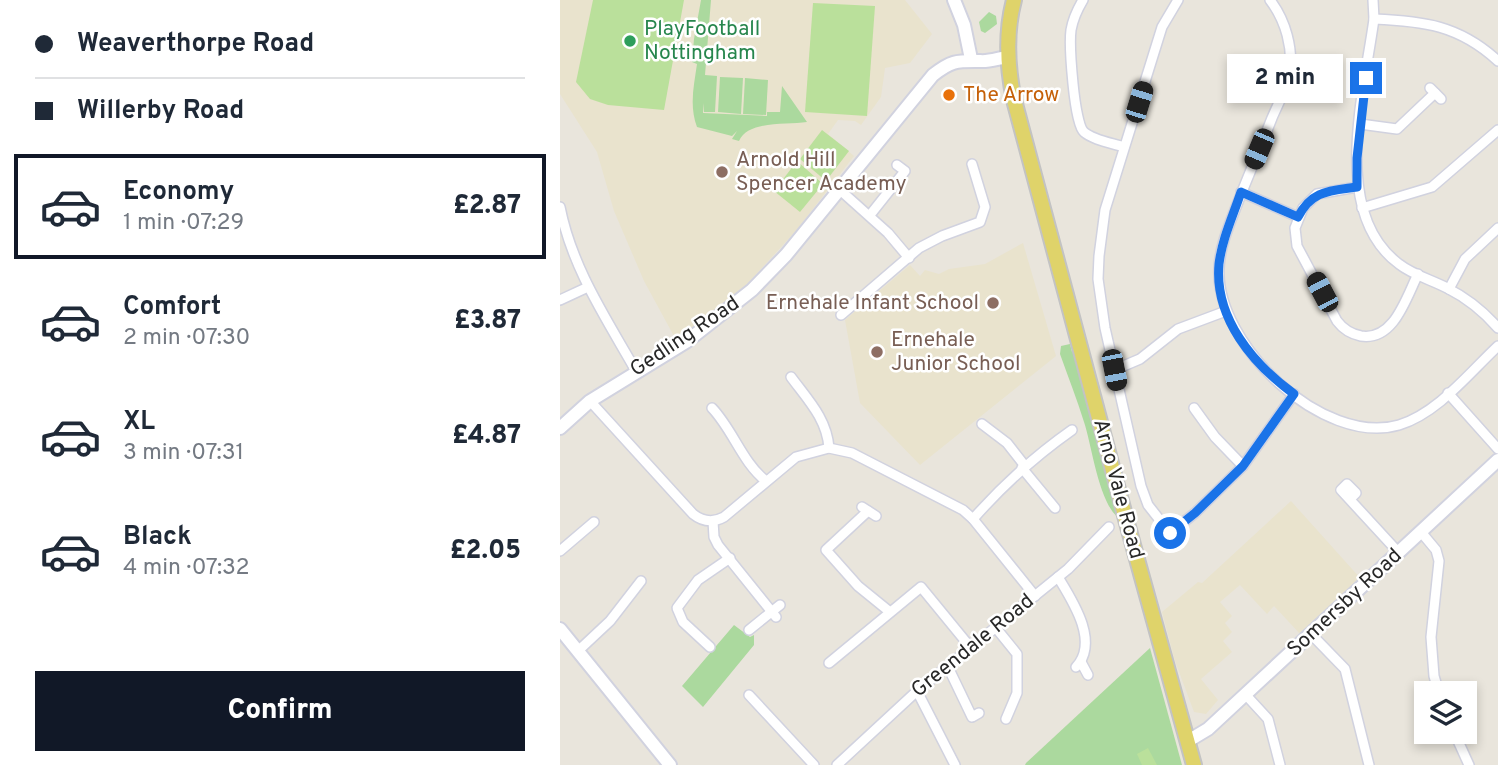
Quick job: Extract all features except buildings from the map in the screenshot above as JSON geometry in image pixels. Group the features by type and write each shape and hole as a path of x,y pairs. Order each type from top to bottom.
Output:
{"main road":[{"path":"1008,54 1008,30 1014,0"},
{"name":"Arno Vale Road","path":"1008,54 1014,100 1194,765"}],"street":[{"path":"954,0 965,27 971,59"},
{"path":"1083,0 1074,17 1071,35 1071,69 1079,124 1086,133 1124,147"},
{"path":"1178,0 1162,27 1124,147 1103,217 1099,256 1101,304 1143,494 1169,536 1243,466 1294,394"},
{"path":"1270,0 1282,20 1287,36 1290,74 1241,192 1225,238 1219,266 1220,287 1226,311 1236,333 1252,356 1294,394 1329,416 1349,424 1371,428 1397,425 1433,407 1498,346"},
{"path":"1373,0 1374,19 1360,124 1357,187 1370,230 1382,249 1400,265 1473,304 1498,328"},
{"path":"1374,19 1436,25 1484,49 1498,61"},
{"name":"Gedling Road","path":"560,428 590,401 685,342 752,290 786,256 933,75 947,64 971,59 979,62 1008,54"},
{"path":"1360,124 1397,128 1435,93"},
{"path":"1362,208 1432,187 1498,130"},
{"path":"841,315 919,248 932,240 980,222 985,207 972,164"},
{"path":"870,215 905,172 897,165"},
{"path":"1357,187 1317,194 1306,203 1298,217 1295,234 1297,246 1341,325 1351,333 1362,336 1373,335 1390,327 1418,274"},
{"path":"840,190 870,215 909,258"},
{"path":"1241,192 1298,217"},
{"path":"560,207 571,249 588,287 636,371"},
{"path":"1449,289 1465,259 1498,228"},
{"path":"560,300 588,287"},
{"path":"1114,370 1140,359 1178,329 1226,311"},
{"path":"791,377 822,419 829,448"},
{"path":"1448,393 1498,449"},
{"path":"590,401 700,519 713,521 727,515 796,457 829,448 852,453 959,508 973,519 1035,596"},
{"path":"712,408 724,416 754,471 766,481"},
{"path":"1199,409 1215,437 1243,466"},
{"path":"982,424 996,430 1014,450 1023,467 1054,502"},
{"path":"973,519 1023,467 1072,430"},
{"name":"Somersby Road","path":"1188,741 1209,729 1498,460"},
{"path":"1350,499 1399,553"},
{"path":"869,511 823,546 858,586 890,612"},
{"path":"713,521 716,541 774,615"},
{"path":"560,551 593,522"},
{"name":"Greendale Road","path":"837,765 918,691 1058,577 1103,530"},
{"path":"1421,532 1436,550 1439,561 1430,637 1436,681"},
{"path":"710,648 680,618 678,605 698,580 730,558"},
{"path":"1058,577 1082,618 1085,645 1079,665 1088,676"},
{"path":"829,663 929,578"},
{"path":"579,650 610,621 636,583"},
{"path":"921,587 971,649"},
{"path":"749,630 774,615 780,605"},
{"path":"996,628 1017,654 1017,693 1007,712"},
{"path":"560,629 666,763"},
{"path":"1311,634 1345,669 1369,765"},
{"path":"691,645 699,637"},
{"path":"948,667 972,717 979,713"},
{"path":"918,691 956,765"},
{"path":"1245,694 1268,719 1280,765"},
{"path":"749,695 761,701 814,765"},
{"path":"1459,744 1469,765"}],"shaded area":[{"name":"Arnold Hill Spencer Academy","path":"560,0 905,0 932,34 910,63 885,68 881,97 861,125 855,121 838,120 828,134 854,156 795,232 748,283 715,313 675,338 644,281 614,211 597,152 560,94"},
{"path":"1023,243 1056,356 920,465 860,403 845,320 910,265 920,276 925,270 939,274 949,269 985,264"},
{"path":"1291,501 1361,579 1301,635 1274,606 1267,614 1240,585 1220,602 1232,616 1225,623 1232,632 1223,641 1232,652 1201,679 1218,700 1206,714 1194,712 1175,661 1162,612 1198,582 1202,583"}],"green space":[{"name":"PlayFootball Nottingham","path":"593,0 684,0 664,110 608,105 590,99 576,82"},
{"path":"701,0 711,0 705,75 717,76 715,112 704,112 704,103 703,113 767,116 767,112 780,112 782,86 807,122 759,127 744,134 739,141 732,139 737,131 732,136 697,127 693,103 697,64 692,62"},
{"path":"813,3 875,6 867,116 805,112"},
{"path":"989,12 996,16 997,24 985,33 981,31 979,22"},
{"path":"720,77 743,78 741,114 718,112"},
{"path":"745,78 768,80 766,115 743,114"},
{"path":"822,130 849,151 826,181 800,159"},
{"path":"797,161 823,184 800,212 774,191"},
{"path":"1070,344 1072,352 1076,351 1120,519 1113,512 1101,488 1084,422 1060,354 1061,346"},
{"path":"734,625 750,637 754,635 754,645 703,707 682,686"},
{"path":"1150,648 1182,765 1025,765 1026,763"},
{"path":"1148,748 1157,765 1142,765 1137,754"}],"place":[{"name":"PlayFootball Nottingham","path":"630,41"},
{"name":"The Arrow","path":"949,95"},
{"name":"Arnold Hill Spencer Academy","path":"722,172"},
{"name":"Ernehale Infant School","path":"993,303"},
{"name":"Ernehale Junior School","path":"877,352"}],"route":[{"path":"1170,533 1195,513 1243,466 1294,394 1272,376 1246,347 1236,333 1221,294 1219,266 1222,250 1241,192 1298,217 1306,203 1317,194 1357,187 1357,158 1366,78"}]}
